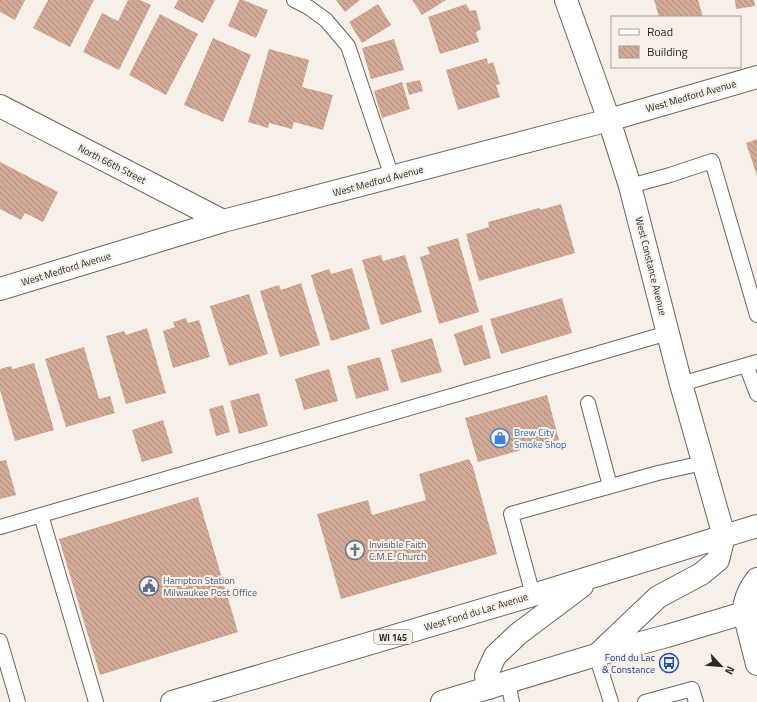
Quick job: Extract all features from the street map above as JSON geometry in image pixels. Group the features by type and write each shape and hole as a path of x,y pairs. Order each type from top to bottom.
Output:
{"street":[{"name":"West Constance Avenue","path":"566,0 609,120 630,186 681,384 724,536"},
{"name":"West Medford Avenue","path":"0,289 223,221 609,120 757,77"},
{"name":"North 66th Street","path":"0,106 223,221"},
{"name":"West Fond du Lac Avenue","path":"172,702 594,577 757,526"},
{"path":"596,656 658,597 701,574 718,560 724,536"},
{"path":"503,691 486,676 495,656 518,634 594,577"},
{"path":"757,579 751,586 744,601 751,611 757,664"},
{"path":"442,702 503,691 596,656 751,611"}],"lane":[{"path":"294,0 308,7 326,20 348,46 392,177"},
{"path":"630,186 712,161 757,316"},
{"path":"0,527 668,333"},
{"path":"681,384 751,363 757,394"},
{"path":"588,403 610,486"},
{"path":"533,595 511,514 610,486 703,463"},
{"path":"42,515 96,702"},
{"path":"0,641 18,702"},
{"path":"596,656 611,702"},
{"path":"645,702 692,689 696,702"}],"building":[{"path":"0,0 25,0 15,20 0,12"},
{"path":"48,0 94,0 70,47 33,28"},
{"path":"128,0 140,0 151,5 119,70 83,52 102,13 118,21"},
{"path":"178,0 215,0 203,23 174,8"},
{"path":"239,0 243,0 268,10 256,38 228,26"},
{"path":"336,0 360,0 345,12"},
{"path":"412,0 446,0 422,15"},
{"path":"654,0 698,0 703,16 659,16"},
{"path":"735,0 754,0 755,6 736,9"},
{"path":"378,4 391,25 362,43 349,22"},
{"path":"466,4 470,11 476,10 481,29 476,32 479,42 440,54 428,17"},
{"path":"160,14 198,34 166,95 129,75"},
{"path":"213,38 251,55 223,122 184,105"},
{"path":"394,39 404,70 371,79 362,48"},
{"path":"269,49 309,60 302,87 333,95 323,130 294,122 292,129 269,123 268,128 248,122"},
{"path":"487,58 488,64 493,62 500,84 496,85 500,97 458,110 446,70"},
{"path":"420,80 423,91 409,95 406,83"},
{"path":"402,82 410,109 382,118 374,91"},
{"path":"757,139 757,176 746,143"},
{"path":"0,162 58,192 43,222 25,213 21,220 0,209"},
{"path":"561,204 575,253 479,281 466,234 489,227 488,222 539,208 540,210"},
{"path":"458,238 479,312 439,324 420,257 430,254 427,247"},
{"path":"381,255 383,261 405,255 422,312 381,325 362,260"},
{"path":"352,268 370,329 331,341 311,275 329,269 331,274"},
{"path":"301,283 320,345 280,357 260,291 279,285 281,290"},
{"path":"249,294 268,354 229,366 210,306"},
{"path":"562,298 572,333 501,354 490,319"},
{"path":"186,318 188,323 199,320 210,357 173,368 163,331 175,327 173,322"},
{"path":"482,325 491,358 464,366 454,334"},
{"path":"147,328 166,393 126,404 106,336 124,331 126,335"},
{"path":"432,338 442,372 401,383 391,350"},
{"path":"84,347 99,399 110,396 115,413 66,427 45,359"},
{"path":"380,357 389,390 356,399 347,366"},
{"path":"34,363 54,430 15,441 0,390 0,369 11,366 13,369"},
{"path":"329,369 338,401 304,410 295,379"},
{"path":"259,393 268,426 239,434 230,401"},
{"path":"547,395 559,440 478,462 465,418"},
{"path":"223,405 230,432 216,436 209,409"},
{"path":"163,420 173,453 142,462 132,430"},
{"path":"469,459 473,467 497,554 341,599 317,514 368,500 372,515 426,500 419,474"},
{"path":"6,460 16,495 0,499 0,461"},
{"name":"Hampton Station Milwaukee Post Office","path":"198,497 238,632 100,675 59,539"}],"place":[{"name":"Brew City Smoke Shop","path":"500,438"},
{"name":"Invisible Faith C.M.E. Church","path":"355,550"},
{"name":"Hampton Station Milwaukee Post Office","path":"149,586"},
{"name":"Fond du Lac & Constance","path":"669,663"}]}
